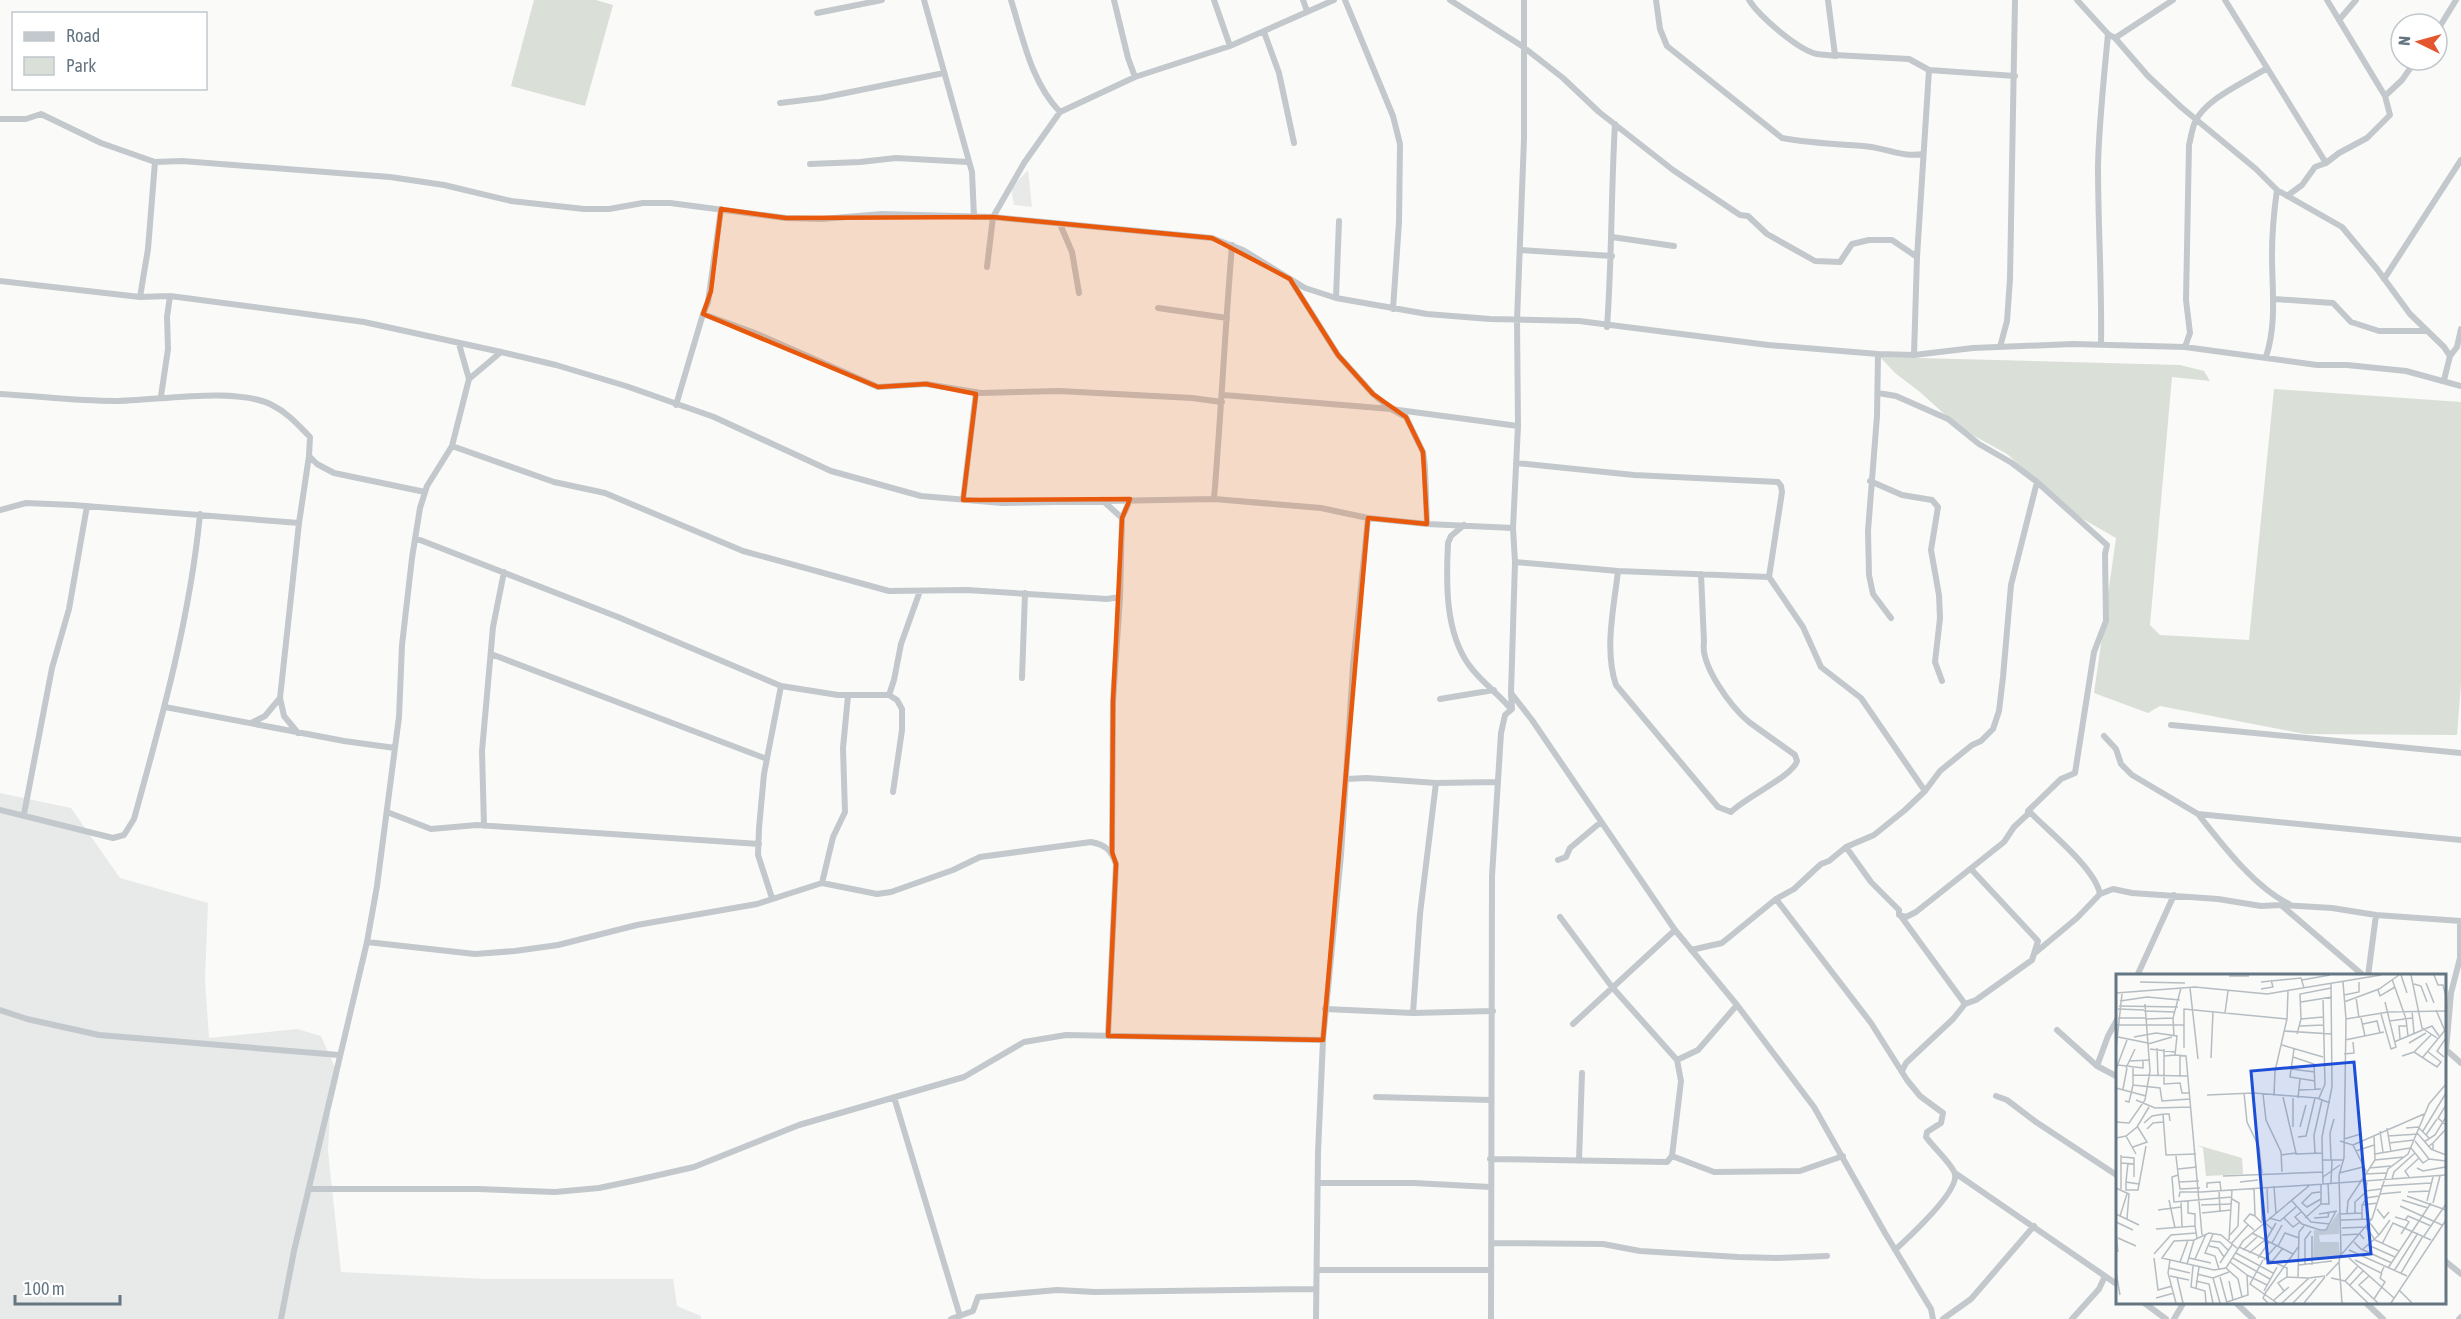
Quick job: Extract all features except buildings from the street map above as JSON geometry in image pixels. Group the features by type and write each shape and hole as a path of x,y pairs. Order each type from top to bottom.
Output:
{"street":[{"path":"817,13 882,0"},
{"path":"924,0 972,179 975,217"},
{"path":"1011,0 1031,65 1048,100 1060,112"},
{"path":"1114,0 1128,58 1135,76"},
{"path":"1214,0 1230,46"},
{"path":"1303,0 1307,11"},
{"path":"987,267 993,217 1024,163 1060,112 1135,76 1230,46 1334,0"},
{"path":"1345,0 1393,116 1400,144 1399,222 1393,309"},
{"path":"1450,0 1522,46 1563,78 1599,112 1673,170 1740,215 1748,216 1767,234 1815,261 1840,262 1852,244 1869,240 1892,240 1917,256"},
{"path":"1491,1319 1492,876 1501,733 1505,716 1512,709 1515,562 1513,528 1518,426 1517,320 1524,140 1522,46 1524,0"},
{"path":"1656,0 1660,29 1667,46 1782,138 1806,143 1865,146 1913,156 1923,154"},
{"path":"1749,0 1756,10 1799,45 1815,54 1909,59 1929,70 2014,76"},
{"path":"1828,0 1835,55 1843,56"},
{"path":"2000,347 2007,321 2008,300 2015,0"},
{"path":"2077,0 2148,76 2196,120 2256,169 2277,190 2342,228 2385,279 2410,314 2444,347 2450,356"},
{"path":"2101,344 2102,281 2098,228 2098,165 2101,101 2112,36 2173,0"},
{"path":"2225,0 2326,163"},
{"path":"2287,196 2302,185 2315,167 2326,163 2367,138 2390,115 2385,96 2327,0"},
{"path":"2339,20 2356,0"},
{"path":"1264,32 1279,73 1294,143"},
{"path":"2185,347 2190,333 2186,300 2189,145 2196,120 2206,107 2225,93 2246,83 2267,68"},
{"path":"1914,355 1917,256 1929,70"},
{"path":"2385,96 2408,72"},
{"path":"780,103 821,98 944,73"},
{"path":"0,119 26,119 41,114 101,143 155,162 182,161 390,177 444,185 511,201 584,209 609,209 643,203 661,203 786,218 822,219 882,214 993,217 1212,238 1232,245 1305,288 1336,298 1393,309 1517,320 1579,321 1607,327 1768,345 1878,354 1914,355 2000,347 2101,344 2185,347 2317,365 2347,365 2406,371 2461,386"},
{"path":"1607,327 1612,256 1611,193 1615,124"},
{"path":"810,164 896,158 968,162"},
{"path":"2385,279 2461,160"},
{"path":"140,297 148,249 155,162"},
{"path":"2266,357 2271,344 2275,299 2272,256 2277,190"},
{"path":"676,405 711,291 721,209"},
{"path":"1336,298 1339,221"},
{"path":"1060,224 1072,252 1079,292"},
{"path":"1612,237 1674,246"},
{"path":"1214,499 1223,399 1232,245"},
{"path":"1521,250 1612,256"},
{"path":"1290,279 1338,356 1372,394 1406,417 1423,452 1427,524"},
{"path":"0,281 140,297 170,297 364,322 501,352 584,373 714,417 831,471 852,479 921,496 1002,503 1214,499 1321,508 1368,518 1427,524 1513,528"},
{"path":"1305,288 1306,304"},
{"path":"161,396 168,348 170,297"},
{"path":"2275,299 2333,303 2351,322 2379,331 2428,331"},
{"path":"1158,308 1227,318"},
{"path":"703,314 755,333 878,387 926,384 976,392 1059,391 1391,409 1518,426"},
{"path":"2444,380 2450,356 2457,347 2461,329"},
{"path":"281,1319 294,1251 367,942 395,748 402,645 415,538 425,492 452,446 469,379 459,344"},
{"path":"469,379 501,352"},
{"path":"1878,354 1878,393 1870,481 1869,575 1873,594 1891,618"},
{"path":"963,500 976,392"},
{"path":"0,393 115,401 161,396 244,397 271,404 289,415 310,437 298,524 290,621 279,698 284,716 298,733"},
{"path":"1878,393 1896,396 1930,409 1948,419 1979,444 2012,463 2037,482 2107,545 2105,554 2106,621 2094,652 2074,773 2061,779 2013,827 2004,842 1971,869 1916,912 1906,917 1899,915"},
{"path":"452,446 554,482 605,493 772,561 854,580 889,591 1025,593 1107,599 1120,597"},
{"path":"309,456 317,464 334,473 384,481 425,492"},
{"path":"1516,464 1634,476 1778,482 1782,492 1769,576 1803,627 1821,667 1861,698 1924,791"},
{"path":"1870,481 1902,495 1932,500 1938,507 1932,549 1940,595 1935,662 1942,681"},
{"path":"1691,950 1722,943 1776,899 1794,888 1821,864 1829,861 1846,847 1874,835 1924,791 1940,771 1972,745 1981,741 1993,729 1999,711 2011,585 2037,482"},
{"path":"1101,500 1122,518"},
{"path":"1108,1036 1116,864 1112,852 1113,701 1120,597 1122,518 1130,500"},
{"path":"0,510 26,503 200,514 298,524"},
{"path":"24,814 52,668 69,609 87,506"},
{"path":"0,810 24,814 56,825 113,838 124,835 134,819 165,706 196,555 200,514"},
{"path":"1316,1319 1318,1152 1325,1009 1346,779 1353,666 1368,518"},
{"path":"1464,525 1451,536 1448,543 1449,607 1455,640 1468,664 1486,685 1495,690 1512,709"},
{"path":"415,538 504,572 781,686 848,696 889,695 897,700 902,709 902,730 893,792"},
{"path":"1515,562 1618,571 1769,576"},
{"path":"1618,571 1611,643 1612,673 1616,685 1718,807 1731,812 1739,803 1792,771 1797,760 1795,754 1746,720 1705,662 1702,651 1701,574"},
{"path":"484,826 481,786 482,751 496,602 504,572"},
{"path":"889,695 901,644 920,591"},
{"path":"1022,678 1025,593"},
{"path":"491,654 767,759"},
{"path":"772,898 758,855 767,759 781,686"},
{"path":"1440,699 1495,690"},
{"path":"1511,693 1532,720 1675,930 1737,1005 1814,1107 1931,1309 1933,1319"},
{"path":"822,883 833,837 845,812 843,748 848,696"},
{"path":"251,724 265,716 279,698"},
{"path":"165,706 298,733 395,748"},
{"path":"2171,725 2461,753"},
{"path":"2104,736 2116,749 2121,764 2132,775 2198,814 2235,858 2279,899 2293,905"},
{"path":"1346,779 1367,778 1436,783 1497,782"},
{"path":"1413,1013 1420,914 1436,783"},
{"path":"387,812 430,829 484,826 759,844"},
{"path":"2030,812 2083,865 2098,886 2100,894"},
{"path":"2198,814 2461,840"},
{"path":"1558,860 1566,857 1570,849 1601,822"},
{"path":"367,942 475,954 515,951 558,945 637,925 757,904 807,890 822,883 877,894 953,870 980,857 1091,842 1103,844 1112,852"},
{"path":"1846,847 1871,882 1899,910 1899,915 1965,1004"},
{"path":"1902,1071 1906,1063 1946,1027 1965,1004 1976,1000 2032,960 2035,954 2038,941 1971,869"},
{"path":"2035,954 2077,918 2100,894 2113,889 2132,893 2218,898 2261,906 2293,905 2376,915 2461,921 2460,958 2451,993 2446,1040"},
{"path":"2137,974 2174,895"},
{"path":"1776,899 1871,1023 1920,1096 1942,1113 1941,1123 1930,1129 1926,1137 1955,1173 2116,1284"},
{"path":"2281,905 2365,974"},
{"path":"2366,974 2376,915"},
{"path":"1491,1159 1666,1162 1672,1156 1681,1081 1677,1060 1612,987 1560,918"},
{"path":"1573,1024 1675,930"},
{"path":"1677,1060 1698,1050 1737,1005"},
{"path":"1325,1009 1413,1013 1492,1011"},
{"path":"0,1010 27,1019 99,1035 339,1055"},
{"path":"2097,1066 2116,1022"},
{"path":"2057,1030 2097,1066 2116,1076"},
{"path":"310,1189 478,1189 555,1192 599,1188 694,1167 799,1125 963,1077 1024,1042 1066,1035 1323,1040"},
{"path":"2446,1050 2461,1063"},
{"path":"1580,1161 1582,1073"},
{"path":"1996,1096 2007,1100 2116,1175"},
{"path":"894,1097 960,1316"},
{"path":"1376,1097 1491,1100"},
{"path":"1672,1156 1714,1172 1800,1172 1843,1156"},
{"path":"1895,1250 1925,1222 1955,1184 1955,1173"},
{"path":"1319,1183 1414,1183 1490,1188"},
{"path":"1943,1319 1971,1299 2034,1226"},
{"path":"1492,1243 1603,1244 1640,1251 1738,1257 1827,1256"},
{"path":"2446,1261 2461,1274"},
{"path":"1318,1270 1491,1270"},
{"path":"2072,1319 2099,1289 2105,1276"},
{"path":"951,1319 973,1311 978,1297 1057,1290 1095,1292 1316,1289"},
{"path":"2146,1304 2166,1319"},
{"path":"2174,1319 2183,1304"},
{"path":"2237,1304 2253,1319"},
{"path":"2367,1304 2383,1319"}],"highlighted area":[{"path":"721,209 786,218 993,217 1212,238 1290,279 1338,355 1373,394 1406,417 1423,452 1427,524 1368,518 1323,1040 1108,1036 1116,864 1112,852 1113,701 1122,518 1130,499 963,500 976,394 926,384 878,387 703,314 711,291"}],"shaded area":[{"path":"1028,170 1032,207 1014,205 1011,188"},
{"path":"0,793 71,808 120,878 208,903 205,980 209,1038 297,1029 321,1036 339,1076 330,1113 328,1151 341,1272 486,1279 673,1279 677,1306 701,1316 701,1319 0,1319"}],"green space":[{"path":"534,0 596,0 613,5 585,106 511,86"},
{"path":"1880,357 2180,365 2204,371 2210,381 2172,377 2150,625 2160,635 2249,640 2274,389 2461,402 2461,684 2457,735 2305,734 2160,706 2148,713 2094,693 2116,538 2081,518 2007,454 1960,428 1895,373"}]}
